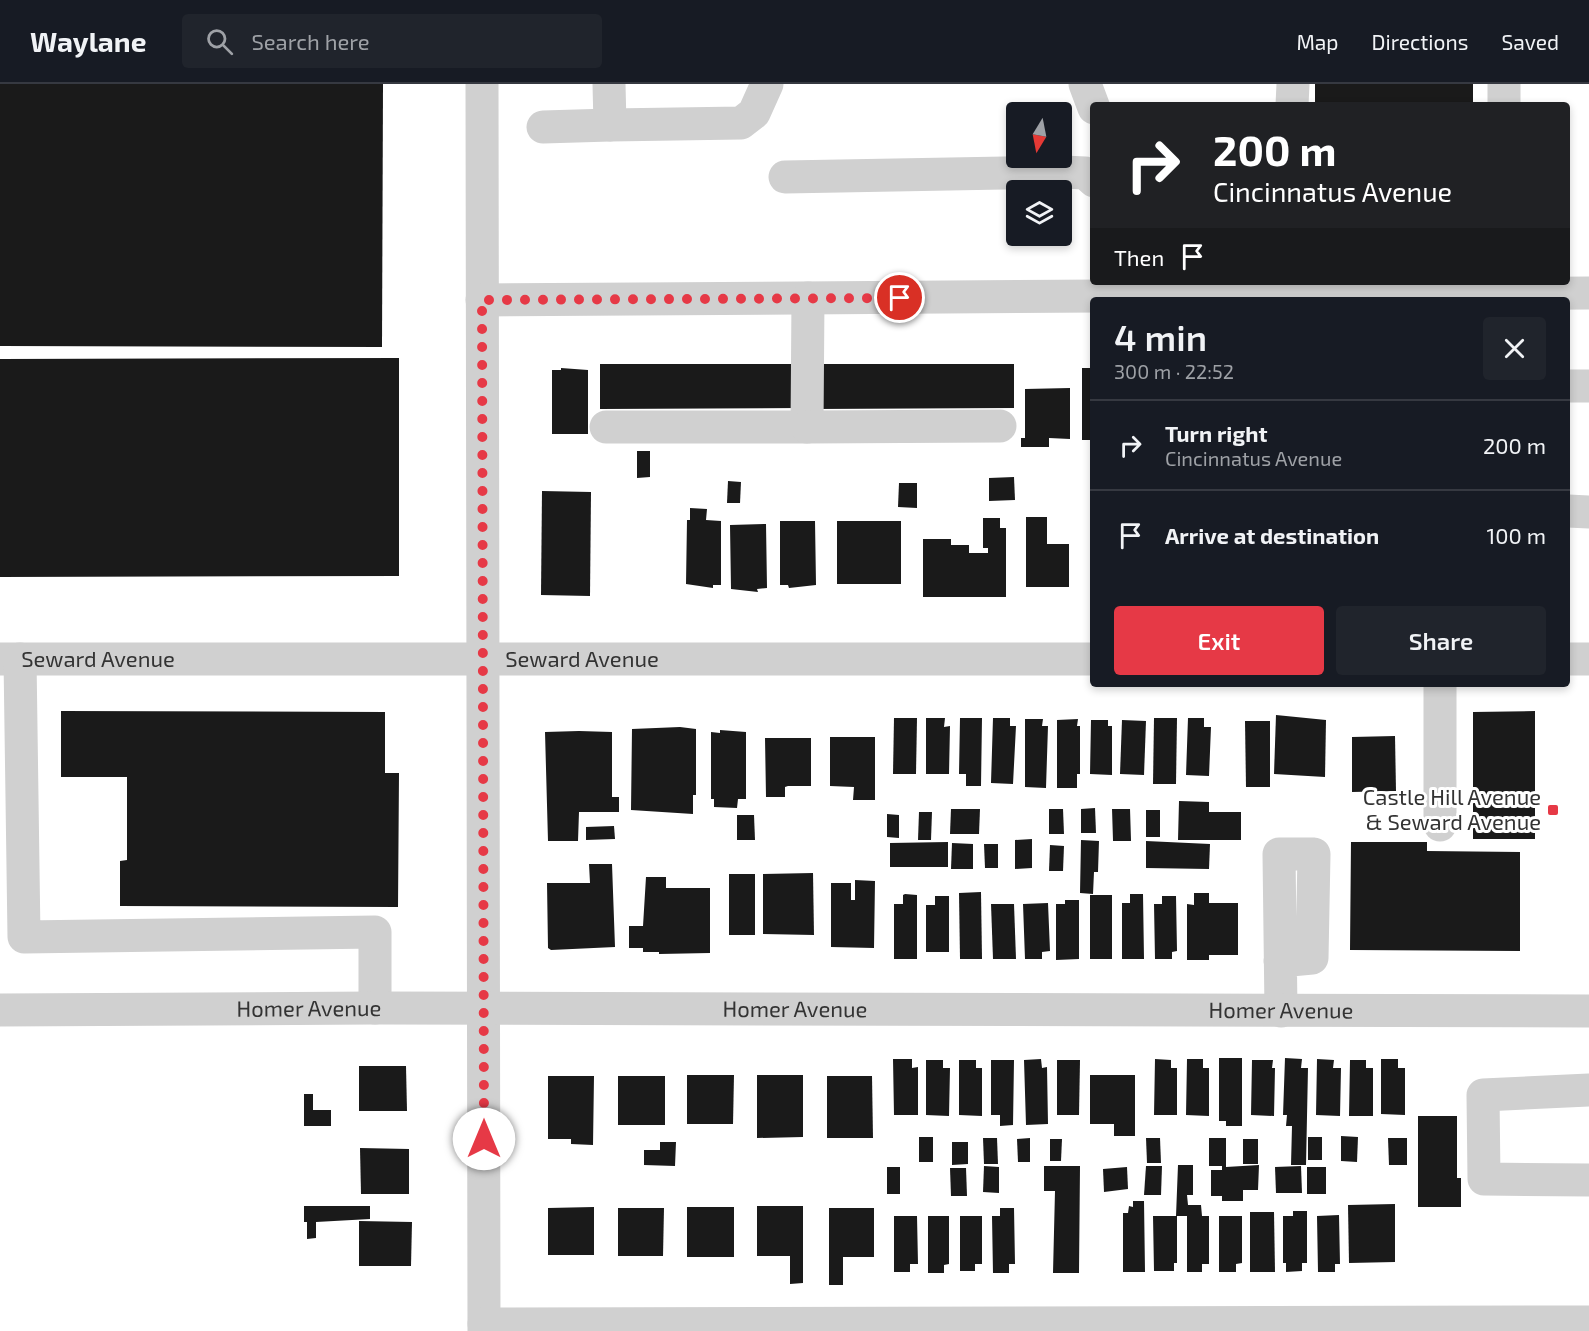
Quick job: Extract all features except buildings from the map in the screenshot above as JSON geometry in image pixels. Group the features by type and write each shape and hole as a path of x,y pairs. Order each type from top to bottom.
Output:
{"street":[{"path":"482,84 484,1328 1233,1327 1589,1322"},
{"path":"609,84 610,125"},
{"path":"543,127 741,123 754,113 767,84"},
{"path":"1085,84 1092,102"},
{"path":"1292,102 1293,84"},
{"path":"1504,84 1504,102"},
{"path":"785,177 1063,172 1086,173 1090,177"},
{"path":"482,300 808,298 1120,289 1504,288 1589,293"},
{"path":"807,427 808,298"},
{"path":"1570,386 1589,386"},
{"path":"606,427 1000,426"},
{"path":"1570,511 1589,512"},
{"path":"1570,658 1589,658"},
{"path":"10,659 24,937 375,932 375,1008"},
{"name":"Seward Avenue","path":"10,659 1090,659"},
{"path":"1440,687 1440,825"},
{"path":"1280,961 1281,1011"},
{"name":"Homer Avenue","path":"0,1010 375,1008 1589,1011"},
{"path":"1589,1090 1482,1095 1485,1179 1589,1180"}],"place":[{"name":"Castle Hill Avenue & Seward Avenue","path":"1553,810"}],"route":[{"path":"484,1139 482,300 900,298"}]}
